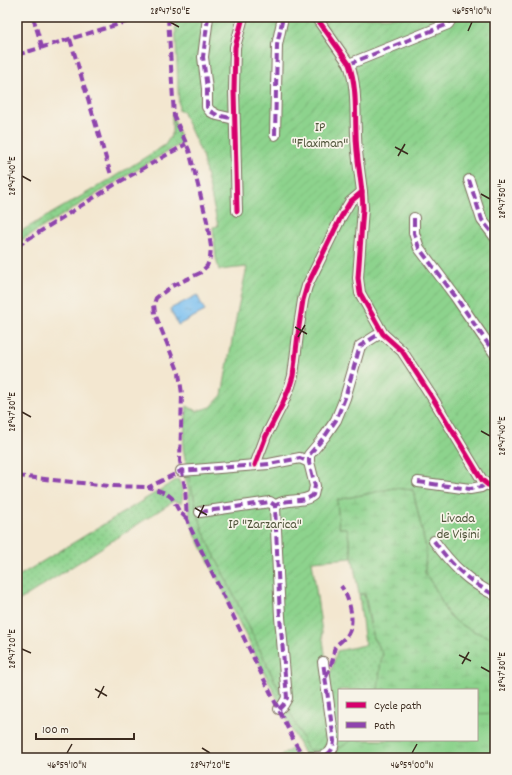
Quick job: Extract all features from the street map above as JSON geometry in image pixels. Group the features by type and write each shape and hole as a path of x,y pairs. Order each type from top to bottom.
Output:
{"street":[{"path":"208,17 203,56 207,89 207,107 210,111 217,115 230,118 234,117"},
{"path":"237,211 234,117 235,47 243,17"},
{"path":"275,135 277,45 283,17"},
{"path":"316,17 349,64 352,72 355,92 356,134 363,208 358,278 363,299 383,334 402,351 432,397 482,480 490,485"},
{"path":"349,64 448,24 451,17"},
{"path":"469,180 482,220 495,237"},
{"path":"255,466 265,439 282,405 293,376 298,326 307,286 341,217 350,202 362,192"},
{"path":"414,218 414,233 418,248 455,296 495,354"},
{"path":"279,709 287,698 280,617 274,509 280,503 308,498 313,495 315,486 309,462 310,454 336,420 345,398 357,352 360,346 376,336 383,334"},
{"path":"181,471 255,466 300,458 309,462"},
{"path":"418,482 470,489 490,485"},
{"path":"200,512 270,502 276,506"},
{"path":"434,541 455,568 482,588 495,595"},
{"path":"304,757 324,756 331,752 334,747 323,662"}],"green space":[{"path":"175,17 495,17 495,639 473,631 458,623 447,613 435,588 425,573 426,548 413,490 394,488 337,500 339,528 347,528 352,558 312,561 325,654 331,743 327,750 308,750 203,531 188,475 183,448 187,406 196,411 211,407 222,395 247,267 219,270 216,258 213,227 218,226 202,155 182,111 179,111"},
{"path":"172,114 182,143 17,243 17,233 109,180 165,145 172,134"},
{"path":"184,473 188,475 203,531 284,700 280,704 195,534 190,519 189,493"},
{"path":"178,479 182,491 181,503 174,501 17,602 17,577"},
{"path":"394,488 413,490 426,548 425,573 435,588 447,613 458,623 473,631 495,639 495,758 478,741 478,689 378,689 383,654 373,638 365,594 359,594 347,528 339,528 337,500"},
{"path":"359,594 364,594 373,638 383,654 379,685 378,689 338,689 338,741 407,741 334,752 329,678 337,651 365,645"},
{"path":"286,705 327,750 324,754 304,754 282,710"},
{"path":"495,713 495,758 325,758 350,741 478,741 478,714"},
{"path":"293,748 300,758 277,758"}],"water":[{"path":"197,295 205,311 178,325 170,309"}],"marked path":[{"path":"33,17 42,47"},
{"path":"17,55 142,17"},
{"path":"168,17 174,116 189,150 207,221 211,247 210,258 207,266 200,273 172,286 156,298 154,304 155,314 179,373 182,394 180,461 185,488 187,519 294,741 304,758"},
{"path":"208,17 203,57 207,89 207,107 210,111 217,115 230,118 234,117"},
{"path":"275,135 277,45 283,17"},
{"path":"349,64 448,24 451,17"},
{"path":"70,39 111,175"},
{"path":"17,246 114,185 186,144"},
{"path":"469,180 482,220 495,237"},
{"path":"17,218 20,230"},
{"path":"414,218 414,233 419,248 455,296 495,354"},
{"path":"279,709 287,698 280,617 275,507 282,502 309,498 313,495 315,486 309,462 309,455 336,420 345,398 360,346 376,336 383,334"},
{"path":"187,519 179,511 172,498 166,493 149,487 181,471 269,464 300,458 309,462"},
{"path":"17,476 109,486 149,487"},
{"path":"418,482 470,489 481,487 486,484"},
{"path":"200,512 270,502 276,506"},
{"path":"434,541 447,558 461,572 476,584 495,595"},
{"path":"326,677 333,659 335,647 348,634 351,623 349,603 341,586"},
{"path":"303,757 323,756 331,751 333,747 334,741 323,662"}],"cycle path":[{"path":"237,211 234,90 235,47 243,17"},
{"path":"255,465 266,436 282,405 293,376 303,300 307,286 341,217 350,202 362,192 357,148 355,99 352,73 349,64 316,17"},
{"path":"362,192 363,208 358,278 360,293 383,334 402,351 432,397 482,480 488,485 495,486"}],"park label":[{"name":"IP \"Flaximan\"","path":"320,136"},
{"name":"IP \"Zarzarica\"","path":"265,525"},
{"name":"Livada de Vișini","path":"458,528"}]}
